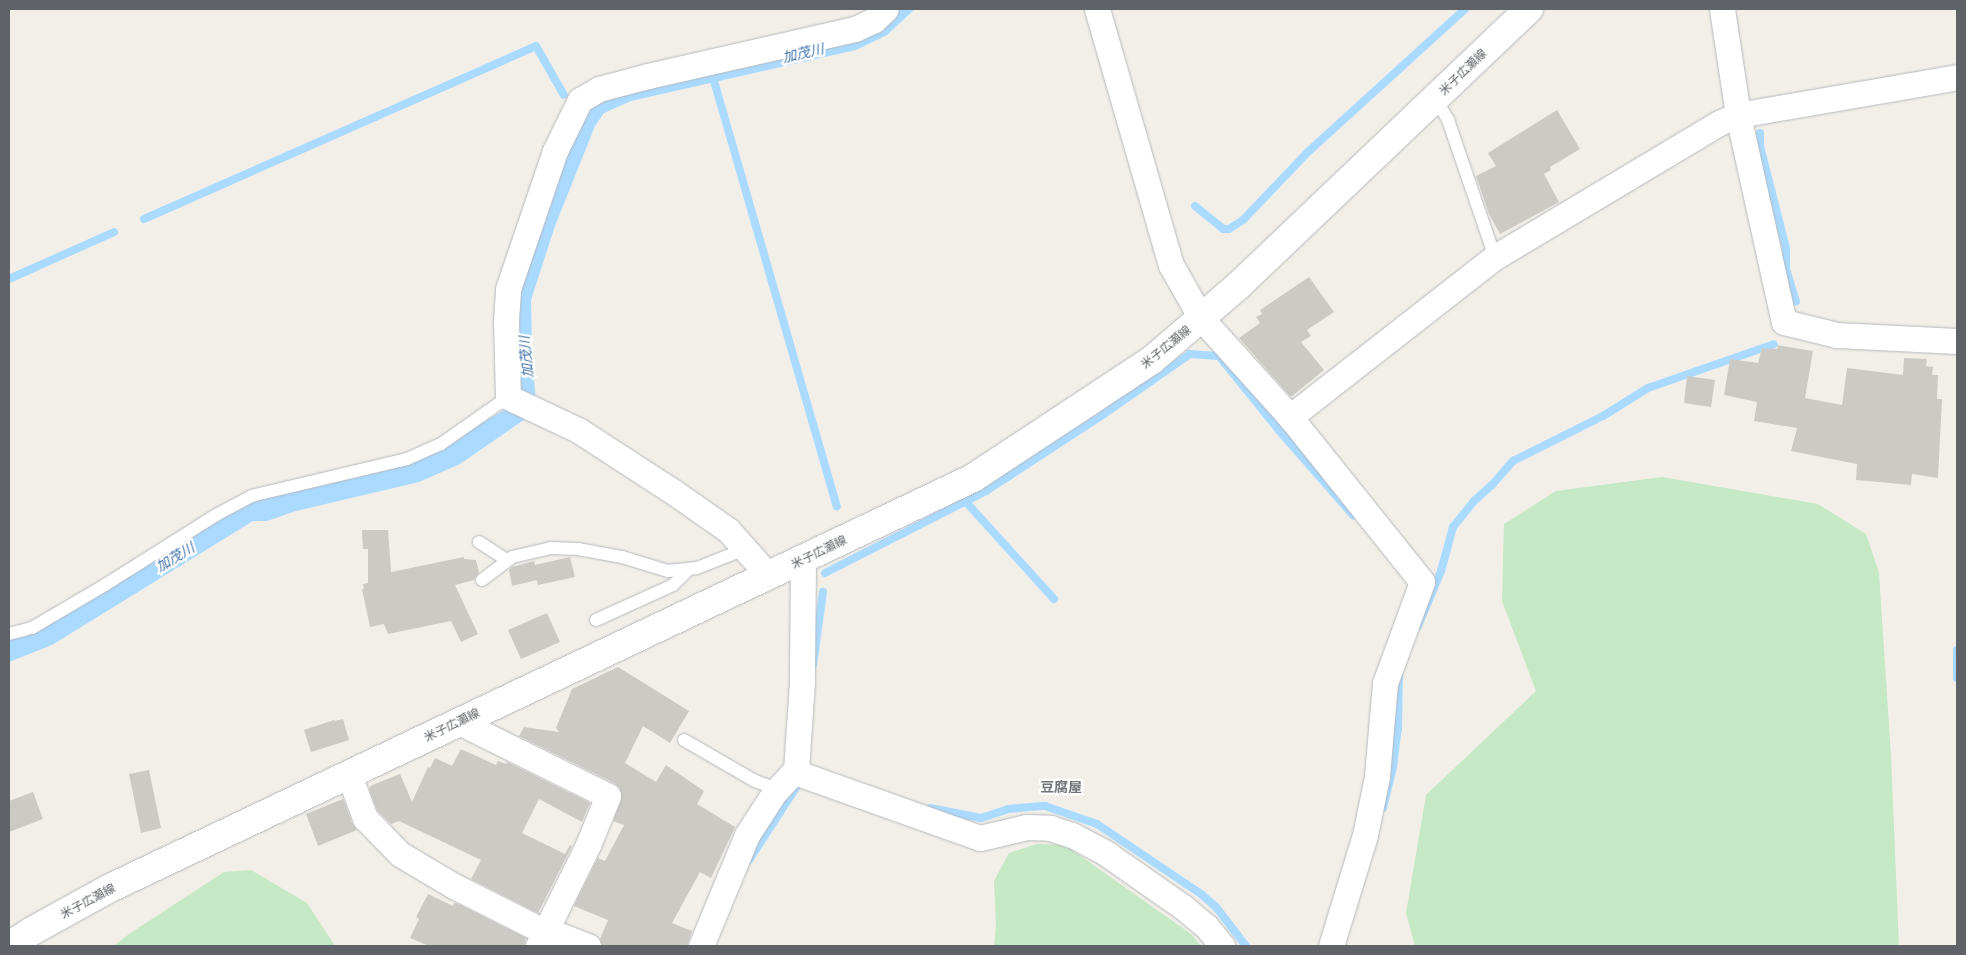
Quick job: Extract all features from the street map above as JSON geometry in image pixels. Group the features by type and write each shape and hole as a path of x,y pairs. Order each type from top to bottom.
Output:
{"main road":[{"name":"米子広瀬線","path":"9,946 32,931 108,889 973,478 1152,360 1238,286 1528,9"}],"street":[{"path":"769,576 728,530 672,491 578,430 508,397 506,320 508,289 555,151 580,100 599,89 648,76 855,30 874,20 886,9"},
{"path":"1097,9 1171,265 1201,318 1290,417 1422,582 1385,683 1377,777 1365,835 1331,946"},
{"path":"1722,9 1738,114 1784,322 1837,335 1957,341"},
{"path":"1290,417 1495,257 1720,123 1738,114 1957,77"},
{"path":"701,946 747,835 777,789 796,768 802,682 803,560"},
{"path":"459,722 608,796 588,845 543,936"},
{"path":"796,768 803,775 980,838 1027,827 1050,828 1072,835 1107,854 1183,907 1206,926 1222,946"},
{"path":"349,775 365,818 400,854 543,936 588,946"}],"lane":[{"path":"1435,98 1448,120 1495,257"},
{"path":"9,634 32,628 105,585 216,515 251,496 407,459 441,444 508,397"},
{"path":"479,542 507,560"},
{"path":"482,580 512,557 550,548 622,557 668,571 697,568 745,549"},
{"path":"596,620 673,585 689,569"},
{"path":"684,740 755,781 777,789"}],"green space":[{"path":"1662,477 1818,504 1866,534 1879,573 1891,756 1899,946 1415,946 1406,913 1426,795 1536,691 1502,601 1504,524 1556,491"},
{"path":"1037,844 1065,845 1191,934 1201,946 994,946 996,925 994,881 1009,853"},
{"path":"251,870 307,903 335,946 114,946 129,934 224,872"}],"water":[{"name":"加茂川","path":"890,9 915,9 887,35 856,50 631,101 604,113 595,126 555,226 531,300 536,404 531,415 460,464 419,482 296,511 267,521 253,521 52,645 9,662 9,637 143,566 248,503 417,459 510,407 511,304 586,104"}],"building":[{"path":"1557,110 1580,149 1550,167 1551,170 1544,174 1559,202 1500,234 1489,214 1476,176 1496,166 1488,153"},
{"path":"1309,277 1334,312 1307,330 1311,336 1301,342 1324,370 1291,397 1239,338 1260,323 1256,317 1262,314 1260,310"},
{"path":"1777,345 1813,351 1805,398 1842,405 1847,368 1903,375 1904,358 1927,359 1926,366 1933,367 1932,375 1938,375 1937,399 1942,399 1938,478 1912,474 1911,485 1856,480 1857,464 1791,451 1797,428 1754,421 1757,402 1724,395 1730,359 1758,363 1762,348 1778,349"},
{"path":"1687,376 1715,380 1711,407 1684,403"},
{"path":"362,530 388,530 391,572 464,557 464,559 476,560 479,572 474,580 455,585 478,634 461,642 451,621 388,634 384,624 370,627 362,589 364,589 363,584 368,583 368,549 363,549"},
{"path":"570,557 575,577 538,585 537,580 512,586 509,570 512,567 534,561 535,565"},
{"path":"547,613 560,642 521,659 508,630"},
{"path":"618,667 689,711 670,743 643,726 625,763 656,782 666,765 704,791 697,804 735,827 711,878 700,872 672,923 692,931 687,946 602,946 600,939 608,920 574,906 598,858 605,861 624,825 613,821 621,801 620,788 614,783 519,736 524,727 559,732 556,728 572,689"},
{"path":"343,719 349,740 311,752 304,730"},
{"path":"461,749 496,765 498,761 506,764 507,762 590,803 582,822 539,799 522,833 565,854 570,845 572,846 538,913 471,879 481,860 399,821 391,824 377,810 369,788 372,785 400,774 412,802 428,767 430,768 435,758 452,766"},
{"path":"149,770 161,828 141,833 129,774"},
{"path":"33,792 43,819 9,832 9,801"},
{"path":"343,799 352,823 357,830 318,846 306,814"},
{"path":"428,894 453,906 454,903 458,904 526,938 524,946 429,946 410,938 419,919 416,917"}],"waterway":[{"path":"1195,206 1223,229 1229,229 1243,220 1309,151 1465,9"},
{"path":"144,219 536,46 564,95"},
{"path":"712,74 837,506"},
{"path":"1760,133 1760,146 1786,248 1786,269 1796,302"},
{"path":"9,279 114,232"},
{"path":"1418,626 1441,571 1453,527 1474,501 1492,485 1513,461 1603,416 1648,388 1774,344"},
{"path":"825,573 986,491 1104,414 1190,354 1219,356 1277,428 1353,515"},
{"path":"966,502 1054,599"},
{"path":"813,665 823,592"},
{"path":"1957,650 1957,678"},
{"path":"1383,808 1393,767 1398,729 1399,673"},
{"path":"749,860 797,786"},
{"path":"930,808 981,818 1008,809 1045,806 1097,824 1201,894 1216,907 1246,946"}],"district":[{"name":"豆腐屋","path":"1061,787"}]}
